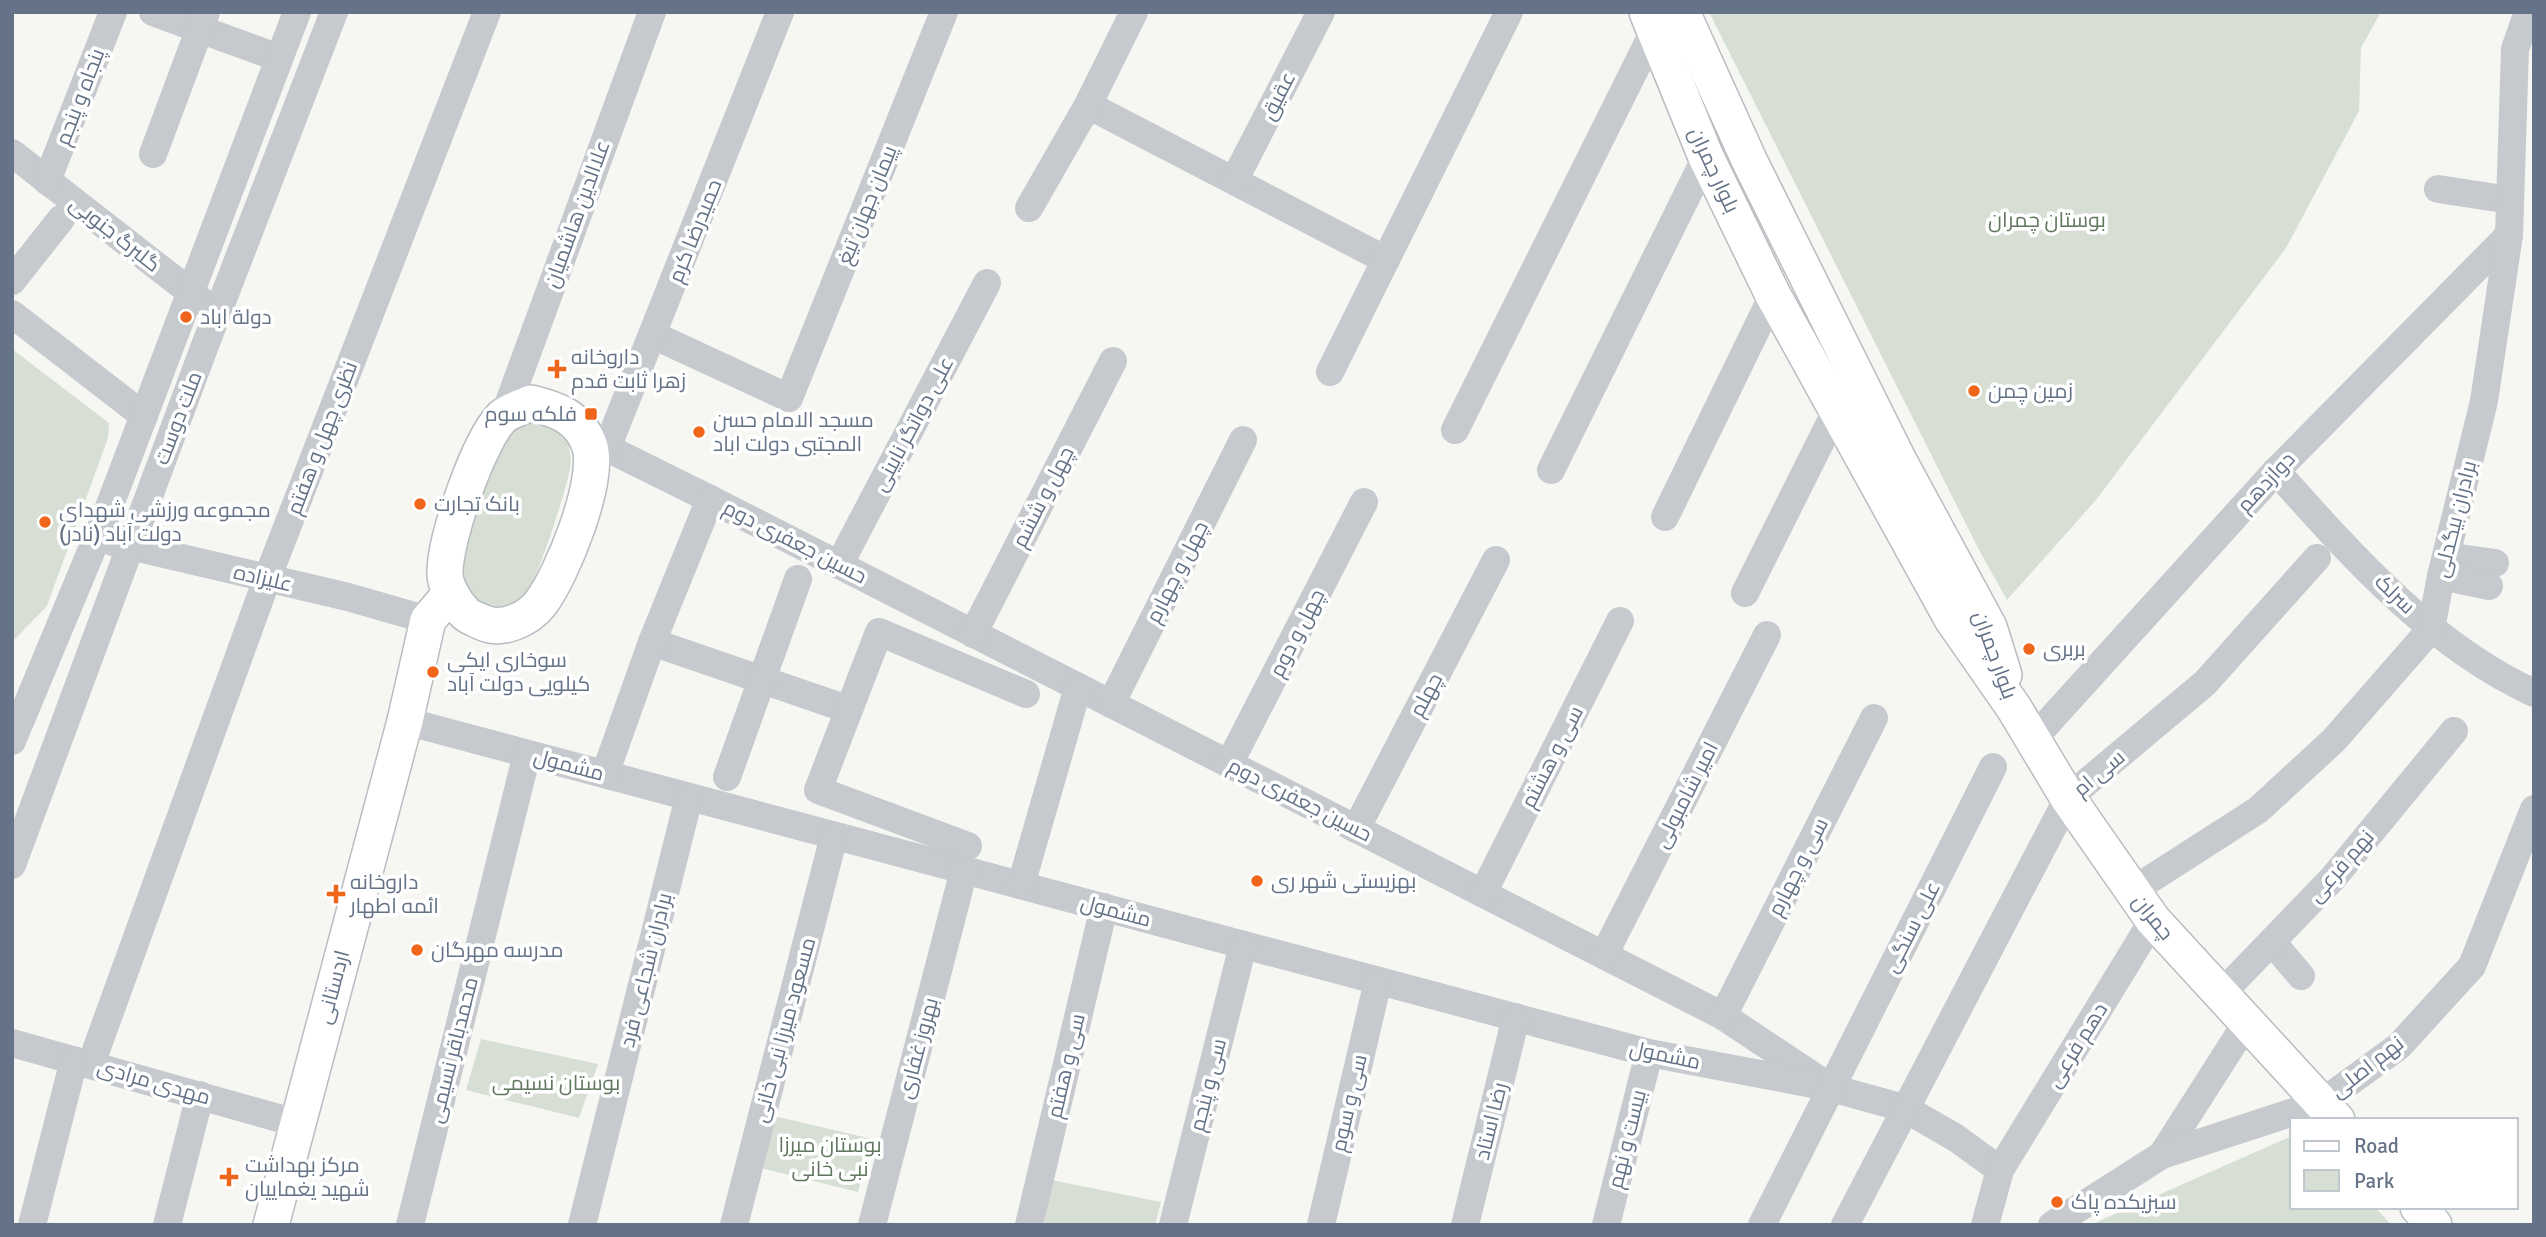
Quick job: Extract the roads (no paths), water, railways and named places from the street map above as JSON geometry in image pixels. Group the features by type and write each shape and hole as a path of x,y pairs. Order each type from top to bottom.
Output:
{"main road":[{"name":"بلوار چمران","path":"1661,19 1706,157 1773,295 1952,618 2014,708"},
{"name":"بلوار چمران","path":"1661,19 1750,162 1898,458 1989,627 2014,708"},
{"path":"531,403 558,410 579,426 598,447 583,504 553,585 539,606 515,623 491,626 466,615 450,594 444,573 453,530 488,438 504,416 531,403"},
{"name":"اردستانی","path":"271,1225 405,721 428,620 450,594"},
{"name":"چمران","path":"2014,708 2068,798 2153,920 2329,1111"},
{"path":"2420,1209 2434,1225"}],"street":[{"name":"پنجاه و پنجم","path":"47,181 113,12"},
{"path":"153,12 203,21 279,58"},
{"name":"ملت دوست","path":"12,741 97,538 297,12"},
{"name":"ملت دوست","path":"12,865 22,802 130,546 334,12"},
{"name":"نظری چهل و هفتم","path":"32,1225 83,1062 487,12"},
{"name":"علاالدین هاشمیان","path":"504,416 652,12"},
{"name":"حمیدرضا کرم","path":"598,447 653,335 780,12"},
{"name":"پیمان جهان تیغ","path":"653,335 789,397 944,12"},
{"path":"1029,208 1088,105 1133,12"},
{"name":"عقیق","path":"1235,179 1321,12"},
{"path":"1330,372 1509,12"},
{"name":"برادران بیگدلی","path":"2431,629 2443,566 2484,401 2509,235 2515,49 2528,12"},
{"path":"1455,430 1661,19"},
{"path":"153,154 203,21"},
{"path":"1088,105 1235,179 1386,260"},
{"name":"گلبرگ جنوبی","path":"12,153 218,313"},
{"path":"1551,470 1706,157"},
{"path":"2438,189 2510,200"},
{"path":"12,281 61,219"},
{"name":"دوازدهم","path":"2033,739 2276,471 2509,235"},
{"name":"علی دواتگر نایینی","path":"839,565 987,284"},
{"path":"1665,517 1773,295"},
{"path":"12,314 144,416"},
{"name":"چهل و ششم","path":"973,634 1113,360"},
{"path":"1745,593 1836,411"},
{"name":"چهل و چهارم","path":"1111,704 1243,440"},
{"name":"حسین جعفری دوم","path":"598,447 710,499 1723,1016 1831,1088 1904,1108 1956,1138 2000,1170"},
{"name":"سرلک","path":"2276,471 2335,537 2431,629 2494,675 2534,694"},
{"path":"605,774 652,642 710,499"},
{"name":"چهل و دوم","path":"1229,764 1364,502"},
{"name":"علیزاده","path":"97,538 348,597 428,620"},
{"name":"سی ام","path":"1845,1225 2068,798 2204,683 2317,558"},
{"name":"چهلم","path":"1356,829 1496,560"},
{"path":"2443,566 2492,574"},
{"path":"727,778 760,679 798,579"},
{"name":"سی و هشتم","path":"1483,893 1620,621"},
{"path":"2132,891 2258,810 2334,740 2431,629"},
{"path":"966,858 818,790 847,709 878,632 1026,694"},
{"name":"امیر شامبولی","path":"1604,955 1767,635"},
{"path":"652,642 847,709"},
{"path":"1021,885 1078,687"},
{"name":"سی و چهارم","path":"1723,1016 1874,718"},
{"name":"مشمول","path":"405,721 834,836 966,858 1021,885 1649,1053 1831,1088"},
{"name":"نهم فرعی","path":"2220,995 2333,877 2454,731"},
{"name":"محمدباقر نسیمی","path":"410,1225 527,754"},
{"name":"علی سنگی","path":"1762,1225 1993,767"},
{"name":"برادران شجاعی فرد","path":"582,1225 688,797"},
{"name":"نهم اصلی","path":"2303,1118 2329,1111 2399,1046 2472,966 2534,809"},
{"name":"مسعود میرزا نبی خانی","path":"734,1225 834,836"},
{"name":"بهروز غفاری","path":"872,1225 966,858"},
{"name":"سی و هفتم","path":"1028,1225 1104,907"},
{"name":"دهم فرعی","path":"1985,1225 2000,1170 2153,920"},
{"path":"2272,942 2301,976"},
{"name":"سی و پنجم","path":"1173,1225 1243,945"},
{"name":"سی و سوم","path":"1321,1225 1378,981"},
{"name":"رضا استاد","path":"1465,1225 1516,1017"},
{"path":"2162,1156 2247,1022"},
{"name":"مهدی مرادی","path":"12,1043 296,1123"},
{"name":"بیست و نهم","path":"1606,1225 1649,1053"},
{"path":"167,1225 200,1095"},
{"name":"نهم اصلی","path":"2052,1225 2162,1156 2290,1122"}],"place":[{"name":"دولة اباد","path":"186,317"},
{"name":"داروخانه زهرا ثابت قدم","path":"557,369"},
{"name":"زمین چمن","path":"1974,391"},
{"name":"فلکه سوم","path":"591,414"},
{"name":"مسجد الامام حسن المجتبى دولت اباد","path":"699,432"},
{"name":"بانک تجارت","path":"420,504"},
{"name":"مجموعه ورزشی شهدای دولت آباد (نادر)","path":"45,522"},
{"name":"بربری","path":"2029,649"},
{"name":"سوخاری ایکی کیلویی دولت آباد","path":"433,672"},
{"name":"بهزیستی شهر ری","path":"1257,881"},
{"name":"داروخانه ائمه اطهار","path":"336,894"},
{"name":"مدرسه مهرگان","path":"417,950"},
{"name":"مرکز بهداشت شهید یغماییان","path":"229,1177"},
{"name":"سبزیکده پاک","path":"2057,1202"}],"park label":[{"name":"بوستان چمران","path":"2047,220"},
{"name":"بوستان نسیمی","path":"556,1083"},
{"name":"بوستان میرزا نبی خانی","path":"830,1157"}]}
